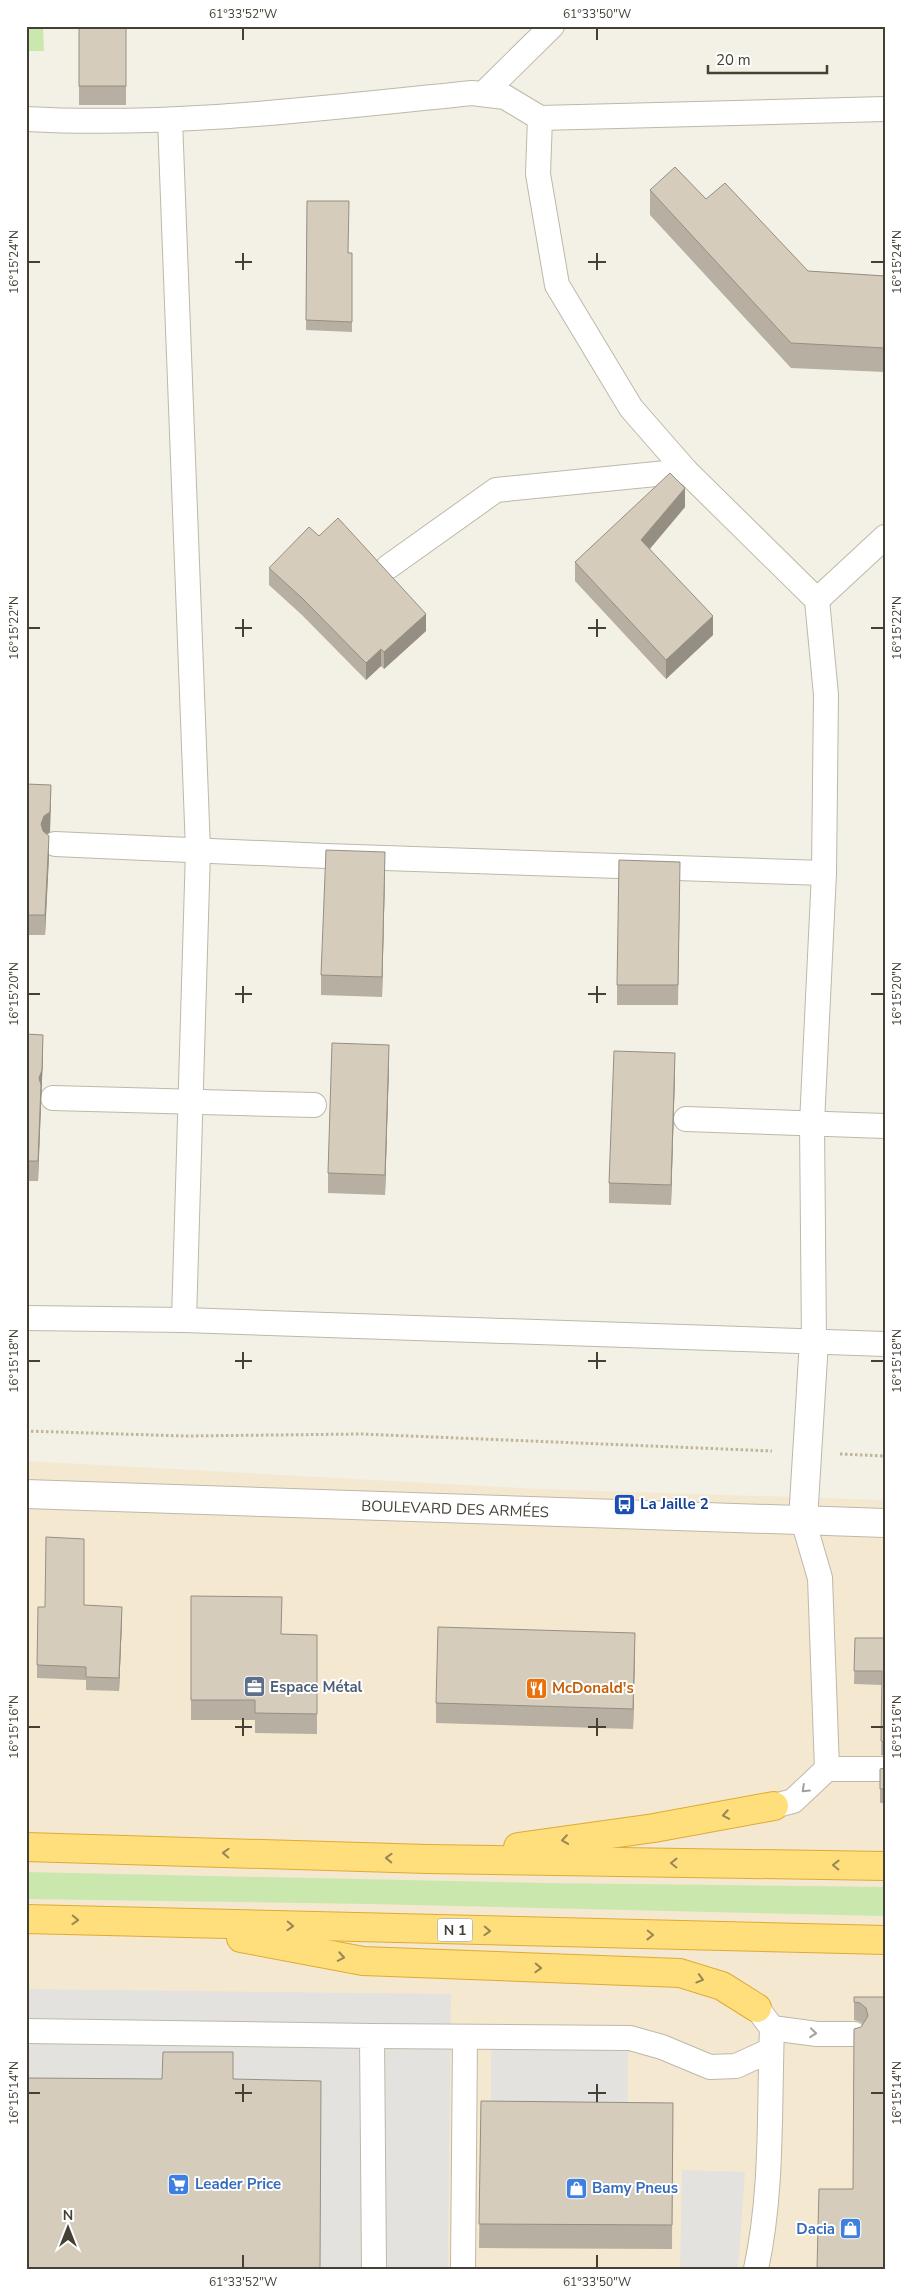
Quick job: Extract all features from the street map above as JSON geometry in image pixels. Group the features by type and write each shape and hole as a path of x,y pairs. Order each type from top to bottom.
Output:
{"highway":[{"path":"427,1859 654,1828 774,1806"},
{"path":"26,1847 427,1859 885,1866"},
{"name":"N 1","path":"26,1919 885,1940"},
{"path":"156,1922 363,1961 680,1973 722,1986 767,2029"}],"street":[{"path":"803,1520 814,1342"},
{"name":"BOULEVARD DES ARMÉES","path":"26,1494 885,1523"}],"lane":[{"path":"484,93 552,26"},
{"path":"26,119 170,120 266,114 472,93 505,97 540,118 885,109"},
{"path":"540,118 538,174 557,284 632,408 686,471 817,600 826,695 824,873 812,1123 814,1342"},
{"path":"170,120 198,850 184,1320"},
{"path":"388,567 496,490 686,471"},
{"path":"817,600 885,537"},
{"path":"55,844 824,873"},
{"path":"53,1098 314,1105"},
{"path":"686,1119 885,1126"},
{"path":"26,1318 184,1320 885,1344"},
{"path":"803,1520 820,1578 827,1769"},
{"path":"774,1806 793,1801 827,1769 880,1769"},
{"path":"767,2029 817,2034 854,2034"},
{"path":"26,2031 465,2038 630,2038 662,2047 710,2067 736,2066 767,2029"},
{"path":"756,2269 761,2248 767,2176 767,2029"},
{"path":"372,2036 374,2269"},
{"path":"463,2269 465,2038"}],"path":[{"path":"26,1431 185,1436 361,1434 885,1456"}],"shaded area":[{"path":"26,1461 538,1489 885,1500 885,2269 26,2269"},
{"path":"26,1989 451,1994 448,2269 320,2269 162,2099 26,2098"},
{"path":"491,2048 628,2049 628,2116 491,2116"},
{"path":"682,2170 745,2172 738,2269 680,2269"}],"green space":[{"path":"26,26 43,26 44,51 26,51"},
{"path":"26,1872 544,1883 885,1887 885,1916 368,1904 26,1899"}],"building":[{"path":"79,26 126,26 126,86 79,86"},
{"path":"675,167 706,199 725,183 808,271 885,276 885,348 791,343 650,190"},
{"path":"307,201 349,201 348,253 352,253 352,322 306,320"},
{"path":"670,473 685,488 641,540 713,616 666,660 575,562"},
{"path":"338,518 426,614 384,652 381,649 366,663 302,598 269,568 309,527 319,536"},
{"path":"26,784 51,785 50,812 44,816 41,824 43,831 49,836 45,915 26,915"},
{"path":"326,850 385,852 382,977 321,975"},
{"path":"619,860 680,862 678,985 617,985"},
{"path":"26,1034 43,1035 42,1070 39,1078 41,1085 38,1161 26,1161"},
{"path":"332,1043 389,1045 385,1175 328,1173"},
{"path":"614,1051 675,1053 671,1185 609,1183"},
{"path":"46,1537 84,1539 84,1605 122,1607 119,1678 86,1677 86,1667 37,1665 38,1607 45,1607"},
{"name":"Espace Métal","path":"191,1596 282,1597 281,1634 317,1635 317,1714 255,1713 255,1700 191,1700"},
{"name":"McDonald's","path":"438,1627 635,1633 633,1709 436,1703"},
{"path":"855,1638 885,1638 885,1742 881,1741 882,1671 854,1671"},
{"path":"885,1768 885,1789 880,1789 880,1769"},
{"path":"854,1997 885,1997 885,2269 817,2269 819,2189 853,2189 854,2029 861,2027 868,2016 866,2008 860,2003 854,2002"},
{"path":"163,2052 233,2052 233,2079 321,2081 320,2269 26,2269 26,2078 162,2079"},
{"name":"Bamy Pneus","path":"481,2101 673,2103 672,2225 479,2224"}],"place":[{"name":"La Jaille 2","path":"624,1504"},
{"name":"Espace Métal","path":"254,1687"},
{"name":"McDonald's","path":"536,1688"},
{"name":"Leader Price","path":"179,2184"},
{"name":"Bamy Pneus","path":"576,2188"},
{"name":"Dacia","path":"851,2229"}]}
